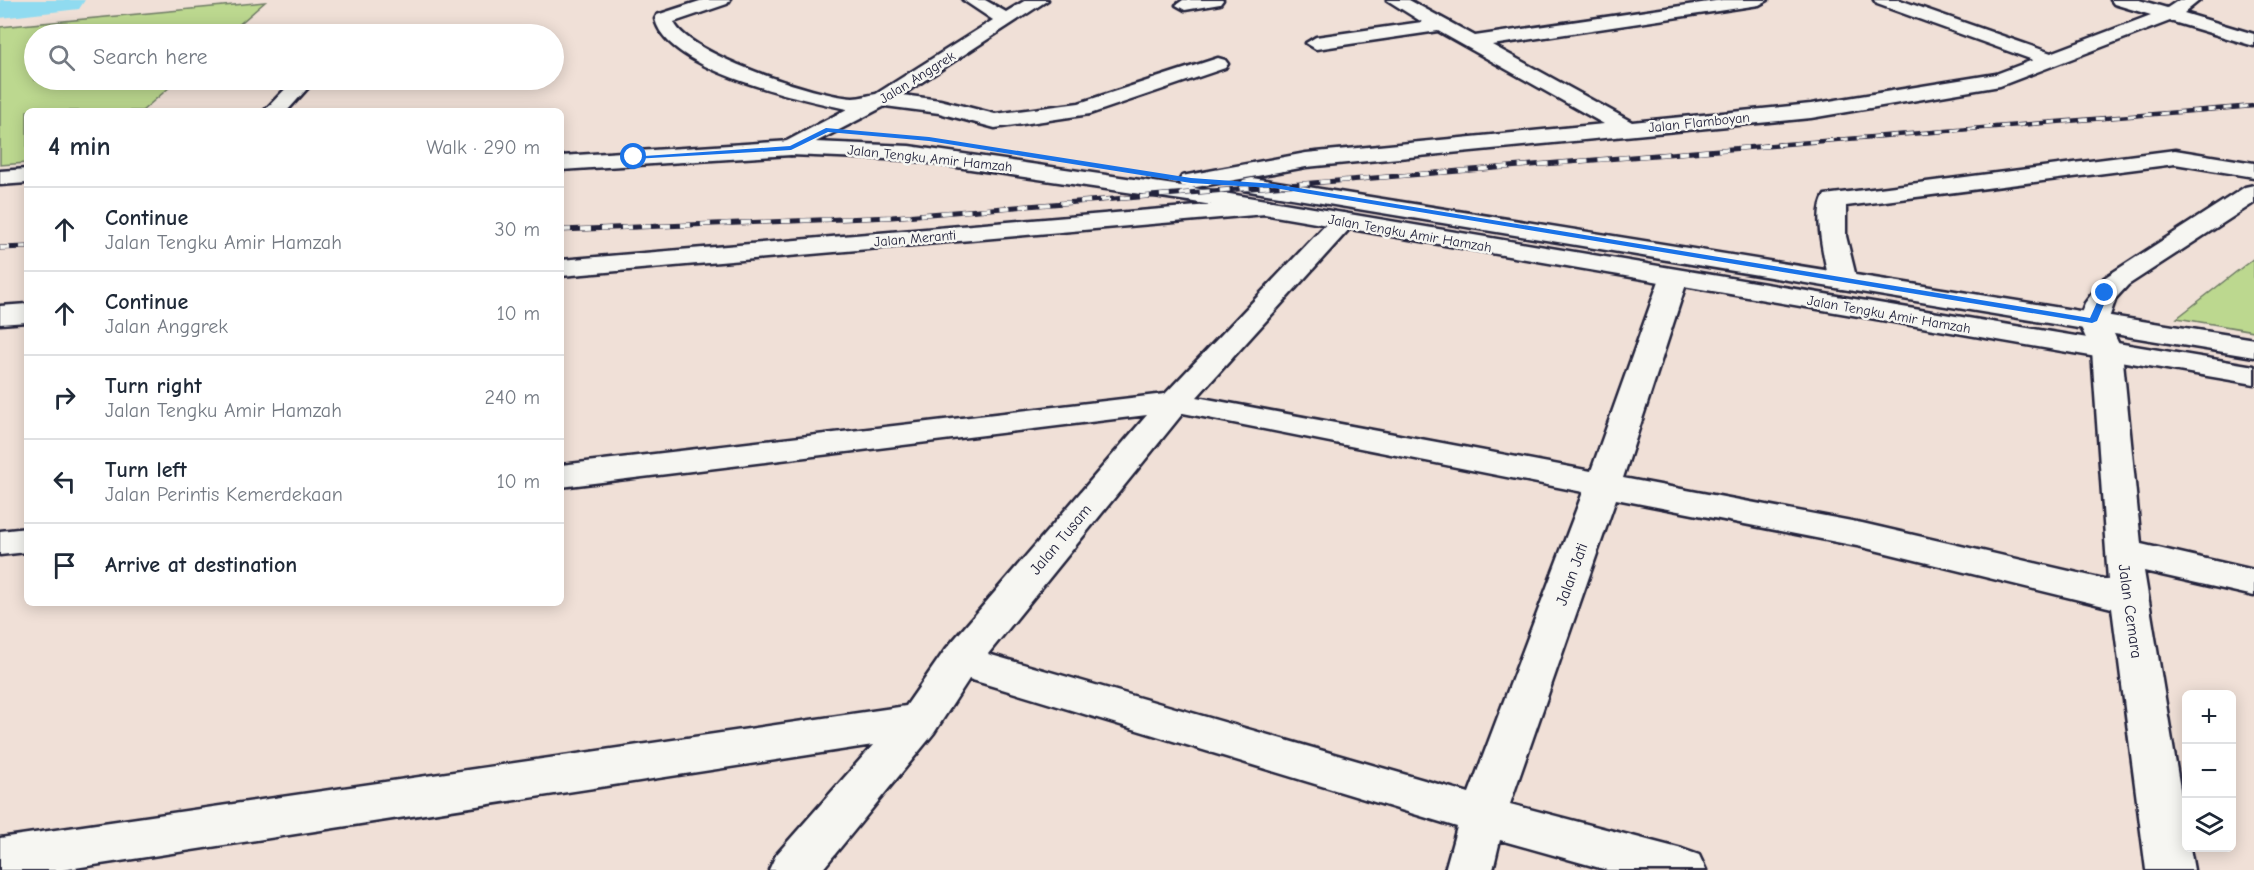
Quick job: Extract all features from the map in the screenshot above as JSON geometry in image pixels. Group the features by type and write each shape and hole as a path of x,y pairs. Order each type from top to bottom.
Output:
{"street":[{"path":"721,0 664,19 666,27 677,39 719,65 778,87 853,104 882,99 940,107 995,121 1082,109 1218,64"},
{"path":"972,0 1006,20"},
{"name":"Jalan Anggrek","path":"791,148 882,99 1039,0"},
{"path":"1185,5 1214,0"},
{"path":"1396,0 1629,129"},
{"path":"1473,42 1759,0"},
{"path":"1882,0 2051,60"},
{"path":"2120,0 2254,40"},
{"name":"Jalan Flamboyan","path":"1191,181 1306,160 1811,111 2000,80 2169,15 2191,0"},
{"path":"1316,43 1440,25"},
{"path":"278,108 295,90"},
{"name":"Jalan Tengku Amir Hamzah","path":"564,140 648,134 826,130 929,139 1191,181 1274,186 1843,281 2100,336 2254,375"},
{"name":"Jalan Tengku Amir Hamzah","path":"564,163 791,148 909,153 1268,208 1674,278 2100,336 2254,348"},
{"path":"1843,281 1833,236 1834,200 2175,157 2254,170"},
{"path":"0,178 24,176"},
{"path":"2100,336 2105,293 2118,279 2254,192"},
{"path":"0,200 24,199"},
{"name":"Jalan Meranti","path":"564,268 1268,208"},
{"name":"Jalan Tusam","path":"793,870 919,721 959,661 1175,402 1343,221"},
{"name":"Jalan Jati","path":"1469,870 1483,816 1603,486 1674,278"},
{"path":"0,315 24,313"},
{"name":"Jalan Cemara","path":"2100,336 2123,553 2170,870"},
{"path":"564,476 1175,402 1862,535 2129,598"},
{"path":"0,543 24,540"},
{"path":"2123,553 2254,583"},
{"path":"959,661 1483,816 1682,870"},
{"path":"0,859 919,721"}],"green space":[{"path":"265,2 240,24 32,24"},
{"path":"24,25 24,90 166,90 145,108 24,108 24,163 0,165 0,27"},
{"path":"2254,258 2254,331 2177,318"}],"waterway":[{"path":"0,5 63,0"}],"railway":[{"path":"1761,146 2254,106"},
{"path":"564,230 892,217 1780,145"},
{"path":"0,248 24,247"}],"route":[{"path":"634,157 791,148 826,130 929,139 1004,149 1191,181 1274,186 2092,321 2096,308 2105,293"}]}
